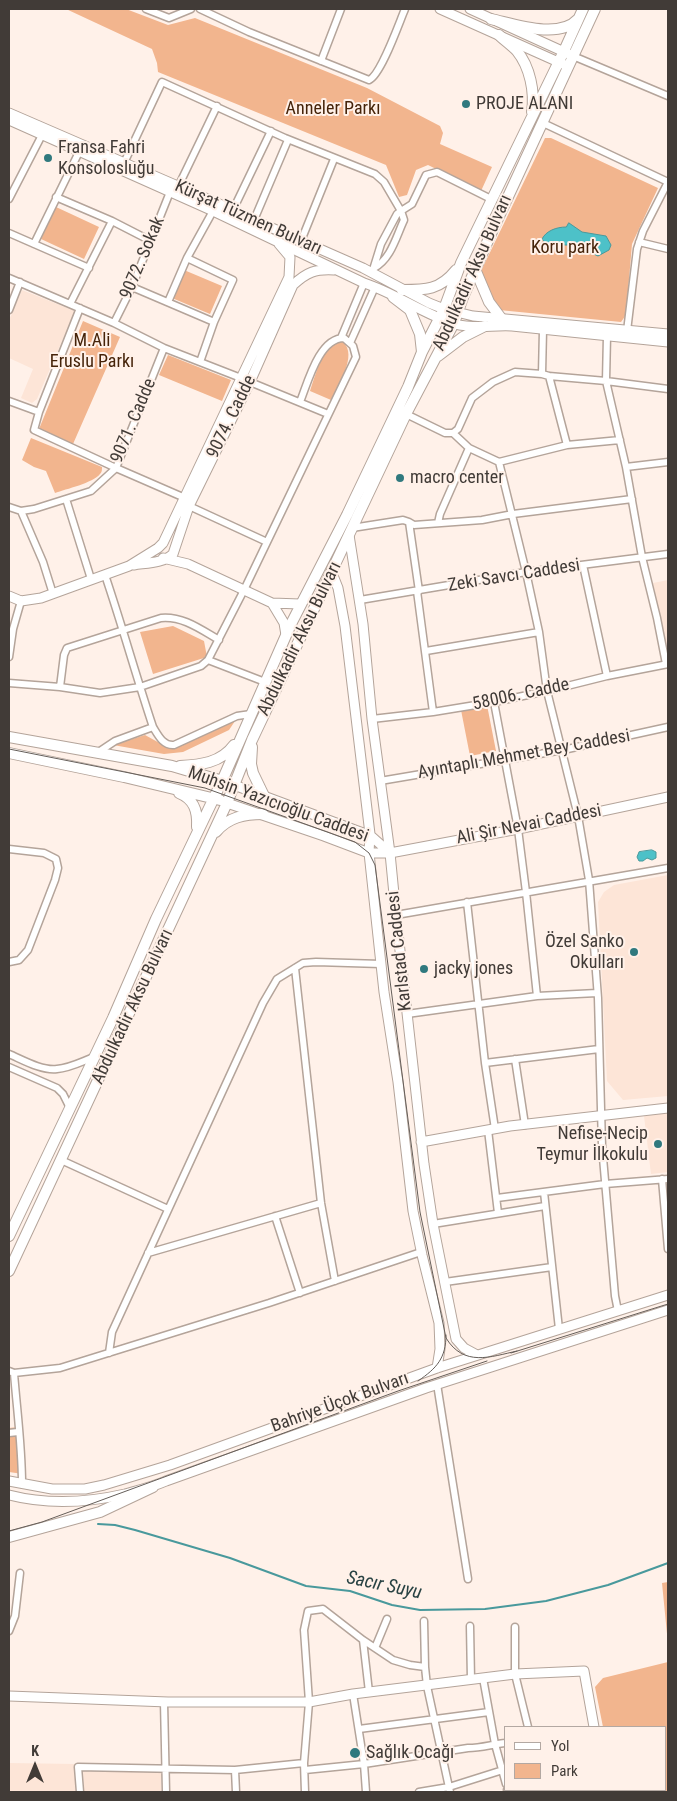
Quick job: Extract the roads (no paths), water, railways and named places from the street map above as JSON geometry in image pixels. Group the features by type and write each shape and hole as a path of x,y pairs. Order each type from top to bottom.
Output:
{"main road":[{"name":"Abdulkadir Aksu Bulvarı","path":"9,1236 222,781 300,604 346,515 408,387 491,199 531,120 595,9"},
{"path":"487,14 544,30 564,28 572,25 582,12"},
{"name":"Abdulkadir Aksu Bulvarı","path":"9,1271 227,803 252,740 332,573 350,531 406,414 454,323 459,312 462,297 543,123 582,12"},
{"path":"498,35 516,51 527,70 534,101 531,120"},
{"path":"402,290 422,290 437,286 448,280 462,263"},
{"path":"475,269 489,302 501,318"},
{"path":"394,297 410,310 416,324 422,352"},
{"path":"435,358 463,337 485,326"},
{"path":"172,766 207,764 218,759 229,752 243,732"},
{"name":"Muhsin Yazıcıoğlu Caddesi","path":"9,737 172,766 234,785"},
{"path":"252,740 251,764 253,773 265,798"},
{"name":"Muhsin Yazıcıoğlu Caddesi","path":"9,753 162,786 214,798 227,803"},
{"path":"162,786 191,800 198,817 197,833"},
{"path":"209,841 218,829 234,818 246,814 263,814"},
{"path":"9,1537 100,1512 153,1487"}],"street":[{"path":"146,9 169,18 192,9"},
{"path":"200,9 249,32 369,80 373,78 385,56 405,9"},
{"path":"321,61 341,9"},
{"path":"440,9 498,35 668,96"},
{"path":"470,9 487,14 566,59"},
{"path":"124,163 162,82 288,140 376,174 384,182 401,211 404,220 388,256 373,270"},
{"name":"9072. Sokak","path":"114,323 132,288 174,190 217,106"},
{"name":"Kürşat Tüzmen Bulvarı","path":"9,115 124,163 213,211 394,297 442,313 459,312 519,320 668,334"},
{"name":"Kürşat Tüzmen Bulvarı","path":"9,115 42,135 79,152 174,190 233,210 301,241 373,270 402,290 442,313 454,323 668,342"},
{"path":"543,123 668,182 637,249 628,331"},
{"path":"233,210 270,132"},
{"path":"9,200 42,135"},
{"path":"254,220 288,140"},
{"path":"34,244 79,152"},
{"path":"301,241 334,159"},
{"path":"373,270 380,244 398,214 412,204 426,175 437,172 491,199"},
{"path":"56,197 151,241"},
{"path":"168,302 187,258 213,211"},
{"path":"70,304 112,222"},
{"path":"9,233 89,268"},
{"name":"9074. Cadde","path":"245,380 289,277 290,257 278,242"},
{"path":"639,242 668,249"},
{"path":"187,258 233,280 214,322 200,362"},
{"name":"9074. Cadde","path":"161,545 187,502 293,285 304,275 321,270 338,270"},
{"path":"9,278 114,323 164,348 328,414"},
{"path":"9,310 20,282"},
{"path":"341,338 364,283"},
{"path":"350,343 375,287"},
{"path":"132,288 214,322"},
{"path":"80,308 39,412 34,430 267,542"},
{"path":"542,374 543,330"},
{"path":"607,336 606,381 626,467 642,557 667,664"},
{"path":"9,682 100,693 140,687 201,666 208,660 244,590 356,357 353,346 344,338 332,341 325,347 318,358 300,402"},
{"name":"9071. Cadde","path":"21,511 34,509 91,491 116,468 164,348"},
{"path":"406,414 445,433 453,433 458,429 472,398 493,382 515,372 668,389"},
{"path":"549,376 567,445"},
{"path":"9,401 39,412"},
{"path":"453,433 469,448 498,462 567,445 620,440"},
{"path":"438,523 440,514 469,448"},
{"path":"498,462 513,514 526,572 539,632 547,691 578,816 589,880 597,993 605,1184 614,1296 618,1311"},
{"path":"626,467 668,462"},
{"path":"350,531 403,520 414,525 482,520 632,498"},
{"path":"66,499 91,580"},
{"name":"9074. Cadde","path":"165,559 169,558 175,549 187,502"},
{"path":"9,507 21,511 43,562 53,594"},
{"path":"409,522 433,712"},
{"name":"Karlstad Caddesi","path":"350,531 390,853 421,1142 433,1224 456,1339 464,1348 477,1355"},
{"path":"129,566 161,545 170,544 188,564"},
{"path":"161,545 159,556 165,559 188,564 272,603 300,604"},
{"name":"Zeki Savcı Caddesi","path":"360,600 526,572 668,554"},
{"path":"9,596 22,601 41,598 129,566 165,559"},
{"path":"583,565 607,676"},
{"name":"Karlstad Caddesi","path":"332,573 338,588 345,626 371,836 369,853 381,964 398,1082 413,1211 439,1323 440,1349 437,1368"},
{"path":"104,574 124,629 153,727 161,739 169,745 237,716 251,714"},
{"path":"9,657 22,601"},
{"path":"272,603 284,623 286,635"},
{"path":"60,687 64,655 67,648 161,618 172,617 187,621 219,640"},
{"path":"426,652 539,632"},
{"path":"208,660 266,682"},
{"name":"58006. Cadde","path":"372,719 494,702 667,664"},
{"path":"494,702 518,829 537,996"},
{"path":"97,753 115,741 153,727"},
{"name":"Ayıntaplı Mehmet Bey Caddesi","path":"380,781 563,750 668,727"},
{"name":"Muhsin Yazıcıoğlu Caddesi","path":"234,785 371,836 390,853"},
{"name":"Ali Şir Nevai Caddesi","path":"390,853 518,829 668,797"},
{"name":"Muhsin Yazıcıoğlu Caddesi","path":"227,803 263,814 369,853 390,853"},
{"path":"9,849 44,854 56,859 58,868 28,950 19,960 9,962"},
{"path":"396,915 589,880 668,868"},
{"path":"467,902 486,1062 498,1213"},
{"path":"109,1353 112,1332 263,1003 277,979 303,963 381,964"},
{"path":"295,968 321,1202 335,1281"},
{"path":"407,1014 537,996 597,993"},
{"path":"486,1062 599,1049"},
{"path":"9,1054 43,1067 59,1069 94,1056"},
{"path":"515,1059 525,1125"},
{"path":"9,1067 60,1090 70,1108"},
{"path":"38,1079 42,1074 43,1067"},
{"path":"421,1142 491,1129 668,1108"},
{"path":"61,1160 168,1209"},
{"path":"497,1198 605,1184 665,1179 668,1249"},
{"path":"544,1192 559,1329"},
{"path":"148,1253 321,1202"},
{"path":"433,1224 545,1206"},
{"path":"275,1216 300,1293"},
{"path":"22,1484 22,1453 11,1372 60,1368 300,1293 421,1252"},
{"path":"445,1282 552,1267"},
{"name":"Bahriye Üçok Bulvarı","path":"9,1481 52,1489 85,1489 112,1483 170,1465 437,1368 668,1295"},
{"name":"Bahriye Üçok Bulvarı","path":"9,1495 48,1502 84,1502 153,1487 437,1384 668,1310"},
{"path":"437,1384 468,1579"},
{"path":"9,1433 18,1432"},
{"path":"9,1631 15,1616 20,1573"},
{"path":"305,1792 304,1766 309,1702 304,1630 308,1611 323,1609 363,1640 393,1660 425,1667"},
{"path":"375,1648 387,1620"},
{"path":"424,1621 427,1686 440,1754 450,1790"},
{"path":"470,1626 471,1680"},
{"path":"515,1627 515,1674 528,1726"},
{"path":"363,1640 369,1692"},
{"path":"9,1696 164,1702 309,1702 353,1694 515,1674 584,1671 594,1726"},
{"path":"419,1792 450,1790 504,1770 494,1744 483,1678"},
{"path":"353,1694 364,1764 366,1792"},
{"path":"164,1702 166,1792"},
{"path":"359,1729 490,1712"},
{"path":"80,1792 78,1767 235,1770 364,1764 440,1754 468,1748 483,1748 504,1743"},
{"path":"235,1770 236,1792"},
{"path":"551,1792 560,1792"}],"water":[{"path":"569,223 582,232 606,236 611,245 609,250 598,256 573,245 564,245 550,252 547,250 547,245 542,239 544,236 552,230 566,227"},
{"path":"652,850 656,852 656,858 652,860 647,858 639,861 637,857 639,852"}],"waterway":[{"name":"Sacır Suyu","path":"98,1524 115,1525 135,1530 230,1558 306,1586 350,1591 392,1605 420,1610 485,1609 546,1601 608,1585 668,1563"}],"tram line":[{"path":"9,749 205,788 355,842 369,853 375,865 420,1212 446,1338 461,1353 478,1358 517,1351"},
{"path":"511,1353 668,1304"},
{"path":"418,1381 439,1362 446,1343 446,1335"},
{"path":"9,1531 42,1522 398,1391 487,1361"}],"place":[{"name":"PROJE ALANI","path":"466,104"},
{"name":"Fransa Fahri Konsolosluğu","path":"48,158"},
{"name":"macro center","path":"400,478"},
{"name":"Özel Sanko Okulları","path":"634,952"},
{"name":"jacky jones","path":"424,969"},
{"name":"Nefise-Necip Teymur İlkokulu","path":"658,1144"},
{"name":"Sağlık Ocağı","path":"355,1753"}],"park label":[{"name":"Anneler Parkı","path":"333,109"},
{"name":"Koru park","path":"565,248"},
{"name":"M.Ali Eruslu Parkı","path":"92,351"}]}
